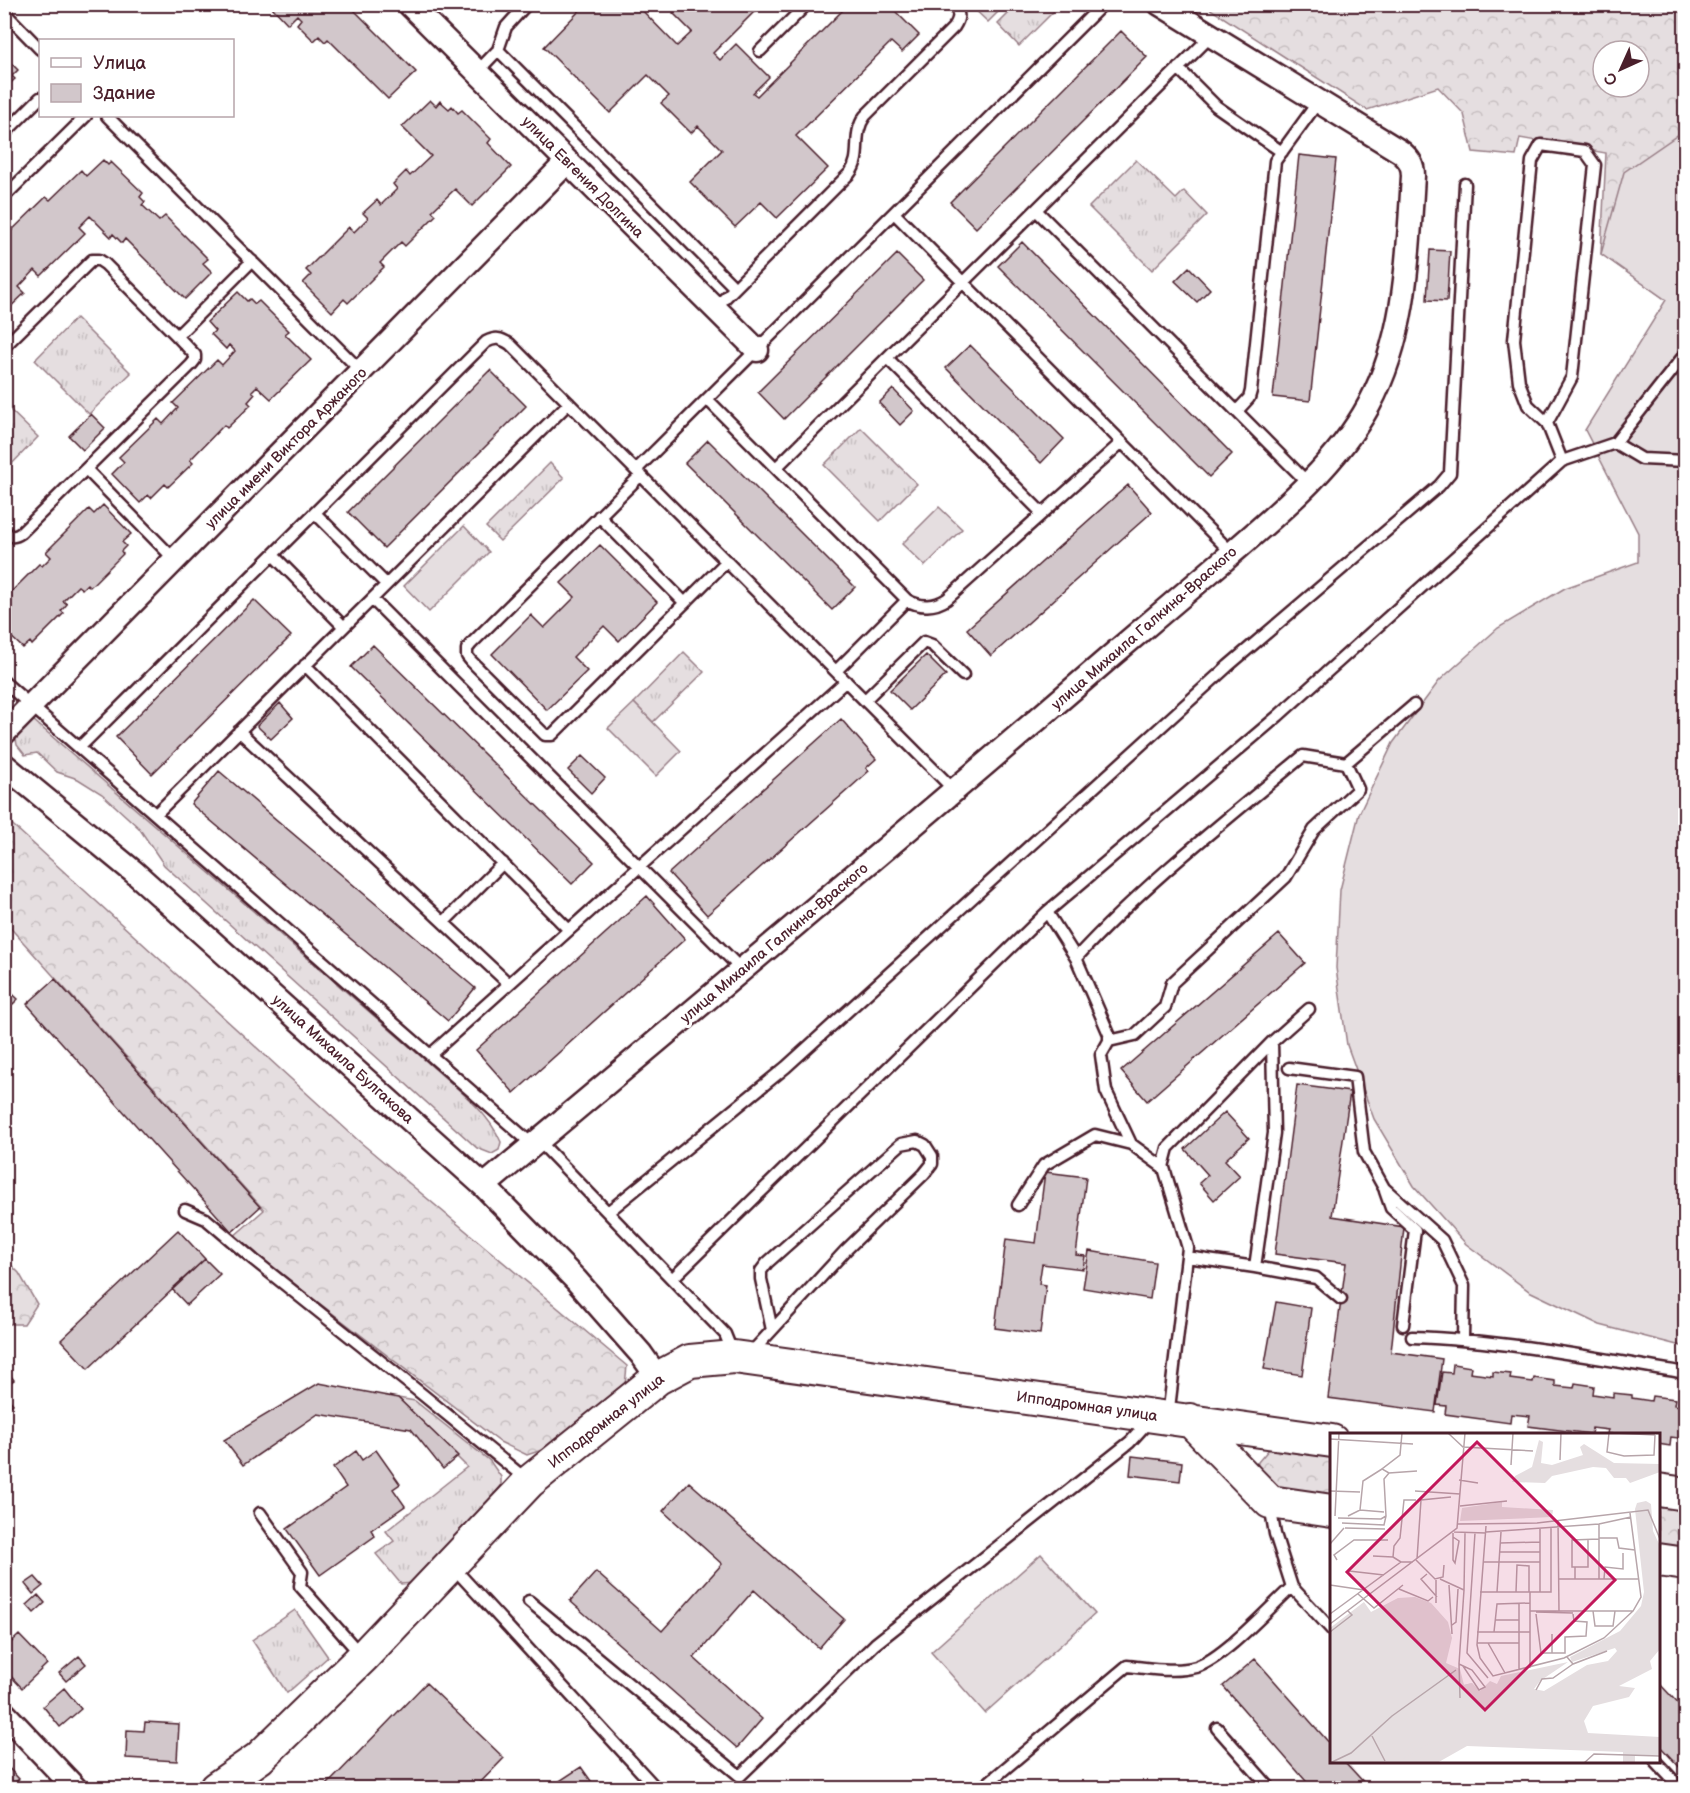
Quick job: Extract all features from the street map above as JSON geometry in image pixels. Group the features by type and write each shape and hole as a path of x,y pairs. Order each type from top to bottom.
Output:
{"street":[{"name":"улица Евгения Долгина","path":"409,4 756,350"},
{"name":"улица Михаила Галкина-Враского","path":"484,1186 955,791 1232,553 1322,470 1349,436 1369,404 1387,365 1406,282 1413,176 1413,167 1409,159 1160,4"},
{"name":"улица имени Виктора Аржаного","path":"4,733 567,162"},
{"name":"улица Михаила Булгакова","path":"4,765 134,872 484,1186 576,1280 641,1354 658,1378"},
{"name":"Ипподромная улица","path":"216,1788 259,1758 363,1657 529,1482 658,1378 690,1361 740,1358 1330,1441"},
{"path":"1171,1417 1270,1502 1330,1511"},
{"path":"1660,1490 1686,1494"},
{"path":"1660,1560 1686,1564"},
{"path":"4,1713 75,1788"}],"lane":[{"path":"477,72 498,50 506,27 527,4"},
{"path":"760,51 807,4"},
{"path":"715,308 855,167 858,125 954,27 959,20 958,12 953,4"},
{"path":"727,561 552,735 545,735 467,656 467,649 599,516 707,399 1103,4"},
{"path":"4,12 39,48"},
{"path":"776,468 1211,36"},
{"path":"498,50 735,288"},
{"path":"1178,68 1216,106 1282,152"},
{"path":"4,134 39,99"},
{"path":"1237,411 1249,398 1251,391 1275,161 1318,102"},
{"path":"4,197 85,117"},
{"path":"108,117 361,371"},
{"path":"1547,423 1572,377 1595,165 1585,151 1541,145 1532,161 1514,340 1519,382 1528,405 1547,423 1562,460"},
{"path":"608,1212 786,1067 1228,666 1439,486 1450,473 1466,184"},
{"path":"1036,210 1308,483"},
{"path":"894,213 1232,553"},
{"path":"4,347 92,260 99,260 195,355 195,360 21,533 16,537 4,531"},
{"path":"177,336 252,261"},
{"path":"80,747 486,342 494,338 510,344 955,791"},
{"path":"672,1279 1047,912 1278,716 1562,460 1615,443 1686,353"},
{"path":"888,358 1042,513"},
{"path":"707,399 907,600 921,605 939,604 1122,442"},
{"path":"156,814 569,403"},
{"path":"1615,443 1642,459 1686,461"},
{"path":"86,469 176,560"},
{"path":"315,513 386,584"},
{"path":"599,516 685,603"},
{"path":"273,555 344,627"},
{"path":"372,599 742,970"},
{"path":"836,671 907,600"},
{"path":"865,700 924,642 932,645 963,675"},
{"path":"305,665 569,930"},
{"path":"430,1055 846,681"},
{"path":"4,682 430,1055 536,1143 608,1212 725,1334 740,1358 772,1330 846,1250 924,1174 932,1164 932,1155 925,1145 917,1141 901,1144 761,1270 772,1330"},
{"path":"1076,958 1103,929 1169,870 1303,756 1346,763 1414,705"},
{"path":"239,731 509,984"},
{"path":"1109,1041 1135,1035 1165,1007 1172,983 1286,877 1314,830 1358,789 1346,763"},
{"path":"444,922 502,863"},
{"path":"1047,912 1076,958 1108,1034 1109,1041 1101,1055 1106,1091 1131,1144"},
{"path":"530,1601 740,1776 875,1644 1130,1442 1171,1417 1188,1248 1163,1167 1168,1148 1272,1042 1310,1009"},
{"path":"1256,1267 1274,1133 1272,1042"},
{"path":"1289,1068 1355,1077 1364,1152 1384,1188 1391,1208 1414,1230 1401,1308 1403,1325"},
{"path":"1018,1205 1044,1165 1095,1135 1131,1144 1163,1167"},
{"path":"1384,1188 1442,1240 1464,1286 1463,1339"},
{"path":"185,1210 206,1219 235,1246 529,1482"},
{"path":"1187,1257 1316,1278 1341,1299"},
{"path":"1412,1337 1463,1339 1585,1356 1686,1374"},
{"path":"1270,1502 1275,1533 1292,1587 1330,1628"},
{"path":"260,1513 302,1572 300,1586 363,1657"},
{"path":"451,1566 656,1788"},
{"path":"982,1788 1127,1666 1174,1670 1197,1666 1218,1656 1292,1587"},
{"path":"1217,1728 1270,1788"},
{"path":"1658,1763 1672,1780"}],"green space":[{"path":"970,5 1005,5 988,22"},
{"path":"1017,5 1060,5 1019,46 998,24"},
{"path":"1204,5 1685,5 1685,295 1666,300 1601,254 1606,153 1520,138 1516,156 1473,152 1464,114 1438,87 1367,110"},
{"path":"1685,130 1685,1347 1600,1325 1529,1291 1466,1244 1414,1186 1374,1119 1347,1045 1336,968 1340,890 1359,814 1393,743 1439,681 1498,628 1565,588 1638,562 1638,533 1585,430 1666,300 1601,254 1624,172"},
{"path":"1136,160 1176,199 1184,191 1207,215 1152,270 1089,207"},
{"path":"76,318 131,373 89,414 35,360"},
{"path":"4,406 38,437 5,471"},
{"path":"861,428 917,484 880,521 824,465"},
{"path":"550,463 564,478 500,541 486,527"},
{"path":"939,507 962,529 925,566 902,544"},
{"path":"464,526 489,552 429,612 404,586"},
{"path":"684,652 704,672 653,722 634,703"},
{"path":"634,703 681,751 656,776 608,728"},
{"path":"33,720 468,1098 495,1130 501,1142 499,1150 492,1154 477,1148 164,865 139,828 102,794 78,779 57,772 37,753 25,755 17,745 15,733 25,721"},
{"path":"4,817 360,1142 627,1366 625,1385 545,1449 527,1455 500,1442 233,1237 264,1210 5,922"},
{"path":"5,1259 19,1273 37,1304 24,1324 5,1324"},
{"path":"398,1398 415,1401 490,1461 501,1477 501,1486 425,1577 414,1583 401,1584 376,1554 394,1541 386,1531 467,1467"},
{"path":"1270,1448 1330,1457 1330,1499 1270,1490 1256,1474 1258,1462"},
{"path":"1660,1504 1685,1508 1685,1551 1660,1547"},
{"path":"1041,1554 1095,1614 985,1713 931,1652"},
{"path":"295,1610 328,1657 287,1693 252,1640"}],"building":[{"path":"269,4 348,4 416,72 388,99 328,39 325,42 319,36 314,41 297,24 301,19 297,15 288,24"},
{"path":"586,4 627,4 629,7 636,4 677,46 692,32 673,13 682,4 762,4 713,53 720,60 736,44 769,77 753,93 757,96 849,4 888,4 919,35 902,52 891,42 796,136 828,168 777,218 761,202 735,227 690,182 722,150 698,126 691,133 661,103 669,96 648,75 610,113 544,47"},
{"path":"1121,31 1147,57 976,228 950,202"},
{"path":"4,56 18,70 12,76 15,79 4,89"},
{"path":"430,100 436,106 440,101 449,109 452,106 458,113 462,110 491,139 488,143 511,167 472,206 455,189 432,211 436,215 405,246 401,242 380,263 384,267 348,303 344,299 332,312 303,283 311,275 306,270 349,227 354,232 368,218 363,213 377,200 381,205 397,189 393,184 406,171 410,176 431,156 402,127"},
{"path":"1299,155 1336,159 1310,401 1273,397"},
{"path":"103,160 108,165 111,162 143,193 140,197 145,202 142,205 159,221 165,216 208,259 203,263 212,272 185,299 125,239 122,243 113,234 111,237 90,216 79,227 85,233 41,276 35,270 19,287 25,293 4,313 4,238 46,197 50,200 81,170 86,176"},
{"path":"1022,242 1232,454 1209,477 998,266"},
{"path":"1430,250 1450,251 1447,301 1427,300"},
{"path":"897,254 923,280 784,419 758,392"},
{"path":"1189,267 1210,289 1197,302 1175,281"},
{"path":"238,292 247,301 250,299 255,304 259,301 289,331 285,334 311,360 271,399 257,386 252,391 255,394 248,402 251,405 227,428 224,425 190,460 193,463 168,487 165,484 151,498 148,495 140,503 112,474 124,462 119,457 158,419 163,424 178,408 173,403 217,360 222,365 235,351 229,345 226,349 211,334 215,331 207,322"},
{"path":"970,345 1064,439 1041,463 946,368"},
{"path":"490,370 526,406 384,548 348,512"},
{"path":"893,389 914,411 900,425 879,403"},
{"path":"91,414 105,428 83,450 69,436"},
{"path":"708,440 855,587 832,610 685,463"},
{"path":"1128,485 1152,512 991,656 967,629"},
{"path":"103,505 131,534 122,542 126,546 121,551 123,554 90,587 87,584 82,589 78,586 63,601 67,604 61,611 64,613 32,645 30,642 23,648 7,633 4,636 4,588 10,593 39,564 42,566 51,557 46,552 89,509 94,514"},
{"path":"600,545 657,602 619,641 604,626 573,657 587,671 547,710 492,654 531,615 544,628 575,597 561,583"},
{"path":"254,600 291,636 152,774 116,737"},
{"path":"373,645 594,862 572,884 351,667"},
{"path":"926,655 946,675 910,710 890,690"},
{"path":"280,703 293,718 271,739 257,726"},
{"path":"841,719 876,759 866,768 869,771 707,915 669,873"},
{"path":"582,756 605,778 591,793 568,770"},
{"path":"219,771 475,988 448,1021 191,804"},
{"path":"647,896 685,939 514,1093 476,1050"},
{"path":"1279,934 1305,963 1147,1101 1121,1071"},
{"path":"55,979 260,1207 232,1232 27,1004"},
{"path":"4,986 18,999 4,1013"},
{"path":"1297,1085 1350,1092 1332,1216 1404,1227 1391,1352 1442,1359 1435,1412 1328,1398 1346,1263 1275,1254"},
{"path":"1225,1112 1249,1138 1225,1160 1240,1176 1214,1200 1199,1183 1208,1175 1185,1149"},
{"path":"1045,1172 1086,1177 1076,1255 1085,1256 1083,1269 1042,1264 1039,1284 1046,1285 1040,1334 995,1328 1006,1239 1036,1243"},
{"path":"178,1230 205,1259 88,1369 61,1340"},
{"path":"1089,1251 1155,1262 1150,1299 1083,1288"},
{"path":"205,1259 220,1274 187,1305 172,1289"},
{"path":"1276,1302 1311,1308 1302,1375 1264,1369"},
{"path":"1453,1364 1471,1367 1470,1373 1493,1376 1493,1372 1511,1374 1510,1379 1533,1382 1534,1378 1555,1381 1555,1386 1574,1388 1575,1383 1594,1386 1593,1394 1613,1397 1613,1393 1632,1395 1632,1398 1651,1401 1652,1396 1675,1399 1674,1405 1686,1407 1686,1439 1671,1437 1670,1446 1660,1444 1660,1433 1607,1433 1608,1430 1592,1428 1591,1433 1583,1433 1528,1426 1530,1416 1511,1414 1510,1423 1445,1414 1446,1406 1437,1405 1442,1372 1452,1373"},
{"path":"4,1367 14,1380 6,1385 4,1383"},
{"path":"319,1383 398,1398 458,1456 443,1469 411,1429 318,1414 243,1465 224,1440"},
{"path":"4,1394 13,1404 4,1411"},
{"path":"376,1450 400,1484 393,1489 405,1506 371,1530 375,1536 320,1575 287,1529 346,1487 333,1468 356,1451 362,1460"},
{"path":"1132,1456 1182,1462 1180,1481 1130,1475"},
{"path":"689,1482 844,1619 819,1648 754,1590 694,1658 762,1719 737,1748 570,1601 596,1572 662,1631 722,1564 663,1511"},
{"path":"35,1577 43,1586 33,1594 25,1584"},
{"path":"38,1595 45,1603 34,1613 27,1605"},
{"path":"19,1635 47,1664 22,1688 4,1669 4,1649"},
{"path":"79,1656 86,1664 66,1681 59,1673"},
{"path":"1255,1659 1330,1744 1330,1763 1346,1763 1369,1788 1312,1788 1223,1686"},
{"path":"426,1683 504,1758 475,1788 324,1788"},
{"path":"1660,1684 1686,1712 1686,1774 1660,1746"},
{"path":"64,1688 81,1709 60,1727 43,1706"},
{"path":"145,1722 179,1724 177,1761 126,1758 127,1730 144,1731"},
{"path":"4,1763 19,1779 8,1788 4,1788"},
{"path":"581,1767 596,1788 549,1788"}]}
